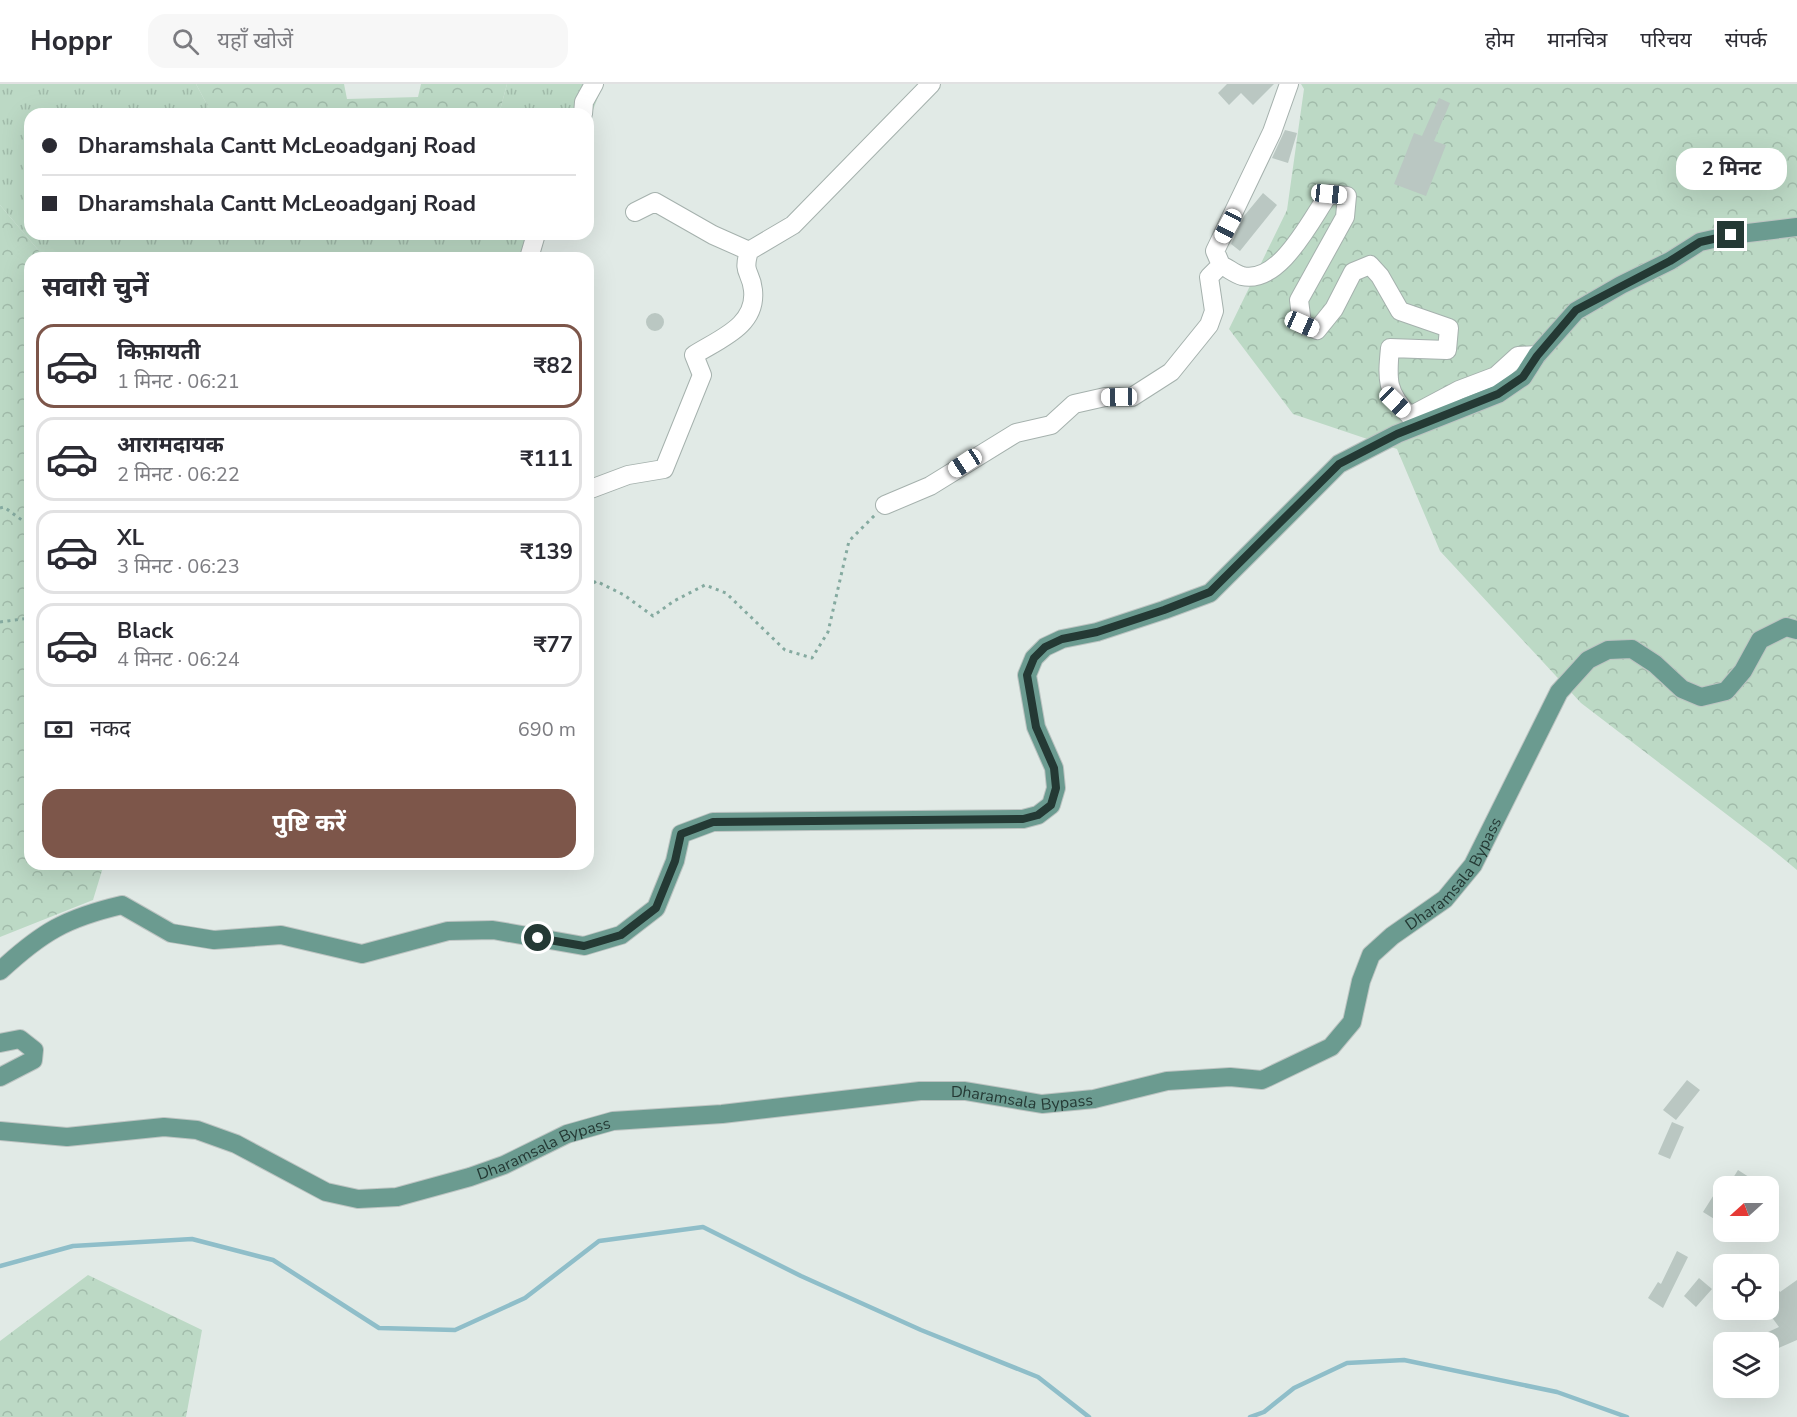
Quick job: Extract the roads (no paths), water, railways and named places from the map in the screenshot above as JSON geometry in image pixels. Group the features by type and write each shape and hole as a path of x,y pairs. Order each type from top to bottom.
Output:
{"main road":[{"path":"0,971 36,938 84,914 122,905 171,933 214,940 281,935 362,954 448,931 493,930 584,946 621,935 656,908 675,861 681,834 713,822 1023,819 1038,815 1051,805 1056,788 1054,768 1036,727 1027,675 1034,658 1045,647 1062,639 1097,632 1164,610 1210,592 1339,464 1397,434 1498,394 1523,377 1537,356 1576,310 1670,261 1700,242 1797,227"},
{"name":"Dharamsala Bypass","path":"0,1131 67,1137 164,1127 197,1130 236,1144 326,1192 358,1199 398,1197 470,1177 504,1165 567,1134 613,1121 722,1114 920,1091 965,1091 1042,1104 1094,1099 1167,1081 1230,1077 1262,1080 1331,1047 1352,1022 1361,981 1371,955 1392,936 1445,899 1473,864 1558,692 1588,660 1608,650 1632,649 1655,664 1682,689 1701,697 1726,691 1743,671 1761,640 1786,627 1797,630"},
{"path":"0,1043 20,1039 34,1050 33,1060 0,1077"}],"street":[{"path":"584,108 584,102 594,84"},
{"path":"594,488 628,474 664,469 702,375 694,355 740,328 752,306 753,289 744,267 749,250 793,225 931,84"},
{"path":"1289,84 1272,132 1215,251 1221,265 1244,276 1271,271 1296,244 1329,194 1347,196 1345,217 1299,300 1302,324 1317,330 1334,309 1353,272 1370,265 1380,276 1400,311 1449,328 1447,350 1390,348 1387,377 1395,402 1410,416 1459,390 1496,376 1518,356 1537,356"},
{"path":"635,212 655,202 713,235 749,250"},
{"path":"885,505 930,486 1016,433 1050,425 1074,404 1105,397 1132,397 1171,372 1209,325 1214,310 1209,277 1221,265"}],"waterway":[{"path":"0,1266 73,1246 192,1239 273,1260 379,1328 455,1330 525,1298 599,1241 703,1227 801,1276 921,1330 1038,1377 1089,1417"},
{"path":"1250,1417 1264,1412 1294,1388 1347,1363 1404,1360 1557,1392 1627,1417"}]}
